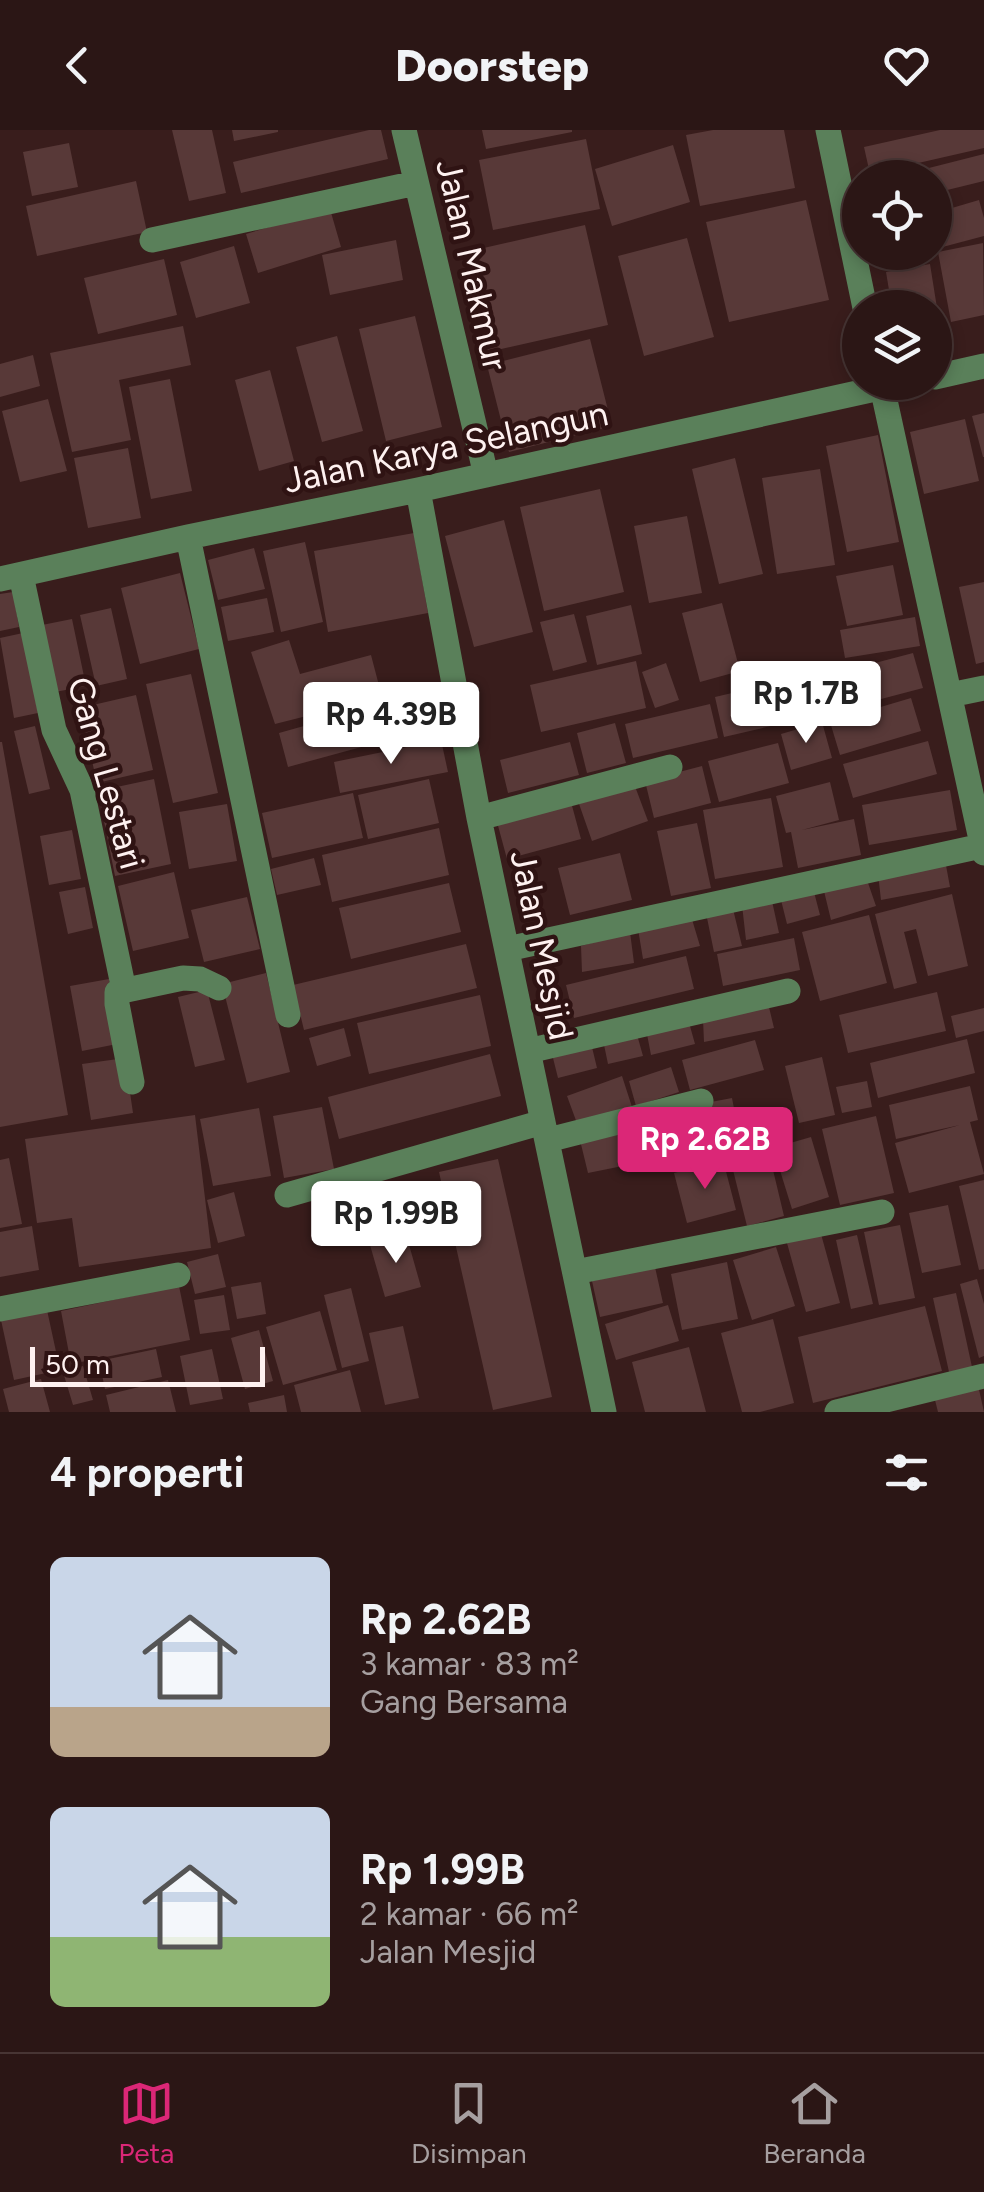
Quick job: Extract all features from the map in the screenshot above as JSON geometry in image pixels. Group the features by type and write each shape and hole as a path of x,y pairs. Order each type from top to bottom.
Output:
{"street":[{"name":"Jalan Makmur","path":"404,130 486,475"},
{"path":"828,130 861,290"},
{"path":"152,240 416,183"},
{"path":"952,373 984,366"},
{"name":"Jalan Karya Selangun","path":"11,577 842,395"},
{"path":"506,948 983,849 893,400"},
{"name":"Jalan Mesjid","path":"418,490 479,818 604,1412"},
{"path":"188,537 288,1015"},
{"name":"Gang Lestari","path":"11,577 54,730 82,790 124,990 116,996 132,1082"},
{"path":"950,695 984,688"},
{"path":"479,818 670,767"},
{"path":"124,990 183,978 200,979 219,988"},
{"path":"528,1052 788,991"},
{"path":"287,1195 546,1131 701,1101"},
{"path":"575,1272 882,1212"},
{"path":"0,1310 178,1275"},
{"path":"837,1412 984,1376"}],"building":[{"path":"172,130 212,130 226,193 189,201"},
{"path":"232,130 278,130 278,132 234,141"},
{"path":"381,130 388,159 241,193 233,162"},
{"path":"482,130 572,130 572,132 486,149"},
{"path":"713,130 784,130 795,188 700,206 686,135"},
{"path":"940,130 984,130 984,148 931,160 867,160 864,147"},
{"path":"586,139 600,209 493,230 479,160"},
{"path":"69,143 78,187 32,196 23,152"},
{"path":"673,145 690,202 612,226 595,169"},
{"path":"984,154 984,181 952,189 952,162"},
{"path":"136,181 147,232 37,256 26,206"},
{"path":"806,200 829,300 729,322 706,222"},
{"path":"979,200 984,236 952,244 952,208"},
{"path":"330,209 341,247 258,273 246,234"},
{"path":"585,225 608,325 488,352 466,252"},
{"path":"687,238 714,337 644,356 618,256"},
{"path":"396,240 403,280 330,295 322,255"},
{"path":"983,243 984,315 952,322 952,290 945,290 941,270 952,270 952,249"},
{"path":"234,246 250,303 196,318 180,262"},
{"path":"164,259 177,315 98,334 84,278"},
{"path":"931,270 934,290 889,290 886,272"},
{"path":"415,316 442,427 386,441 359,329"},
{"path":"183,326 191,365 119,380 131,440 72,452 50,353"},
{"path":"337,336 363,431 322,442 296,347"},
{"path":"590,339 612,426 509,452 487,365"},
{"path":"33,355 40,386 0,397 0,364"},
{"path":"270,370 294,461 259,471 235,380"},
{"path":"170,379 192,491 151,499 129,387"},
{"path":"48,399 67,471 20,482 2,411"},
{"path":"984,413 984,457 983,457 972,416"},
{"path":"965,419 979,481 924,494 910,432"},
{"path":"878,435 899,542 847,552 826,446"},
{"path":"128,448 141,518 88,528 74,458"},
{"path":"735,458 763,574 719,584 692,469"},
{"path":"820,469 835,565 777,574 762,478"},
{"path":"600,489 624,592 544,611 520,507"},
{"path":"687,516 702,593 649,603 634,526"},
{"path":"504,520 533,632 474,647 445,536"},
{"path":"414,533 428,613 328,632 314,551"},
{"path":"305,542 323,622 281,632 263,551"},
{"path":"254,548 265,589 218,600 208,560"},
{"path":"893,565 903,615 847,626 836,576"},
{"path":"180,573 199,649 140,664 121,588"},
{"path":"984,582 984,662 976,664 959,587"},
{"path":"13,592 19,627 0,631 0,594"},
{"path":"267,598 274,632 228,641 221,607"},
{"path":"722,603 740,671 700,682 682,613"},
{"path":"631,605 642,654 597,665 586,616"},
{"path":"111,608 127,679 96,686 80,615"},
{"path":"574,614 587,662 553,671 540,622"},
{"path":"915,617 920,646 845,658 840,630"},
{"path":"72,619 86,686 50,693 37,626"},
{"path":"23,633 38,713 14,718 0,638"},
{"path":"289,640 300,674 371,655 382,697 275,724 251,652"},
{"path":"913,653 923,688 828,713 818,678"},
{"path":"636,661 646,708 541,732 530,685"},
{"path":"666,663 679,700 655,708 642,672"},
{"path":"191,674 218,793 173,803 146,684"},
{"path":"809,675 818,715 724,737 715,697"},
{"path":"136,695 153,770 97,783 80,708"},
{"path":"911,698 921,731 840,755 830,722"},
{"path":"400,699 409,734 288,767 279,733"},
{"path":"710,704 718,738 633,758 625,724"},
{"path":"822,722 832,758 791,770 781,734"},
{"path":"615,723 626,763 587,773 577,733"},
{"path":"35,726 50,789 29,794 14,731"},
{"path":"441,740 448,772 340,793 334,762"},
{"path":"928,741 937,774 853,798 843,764"},
{"path":"0,742 68,1115 0,1127"},
{"path":"570,742 579,775 508,793 500,760"},
{"path":"778,743 789,783 719,802 708,761"},
{"path":"702,766 711,803 654,818 645,781"},
{"path":"154,779 171,864 115,876 98,791"},
{"path":"429,779 439,823 368,839 358,795"},
{"path":"633,781 648,821 592,841 578,801"},
{"path":"830,782 839,820 802,830 854,819 861,855 798,868 791,832 786,833 776,796"},
{"path":"950,790 957,830 869,845 862,805"},
{"path":"353,793 363,838 272,858 262,813"},
{"path":"771,798 783,867 715,879 703,810"},
{"path":"571,802 581,839 507,859 497,822"},
{"path":"227,804 237,861 189,869 179,812"},
{"path":"697,823 711,888 671,896 657,831"},
{"path":"439,828 449,875 332,902 322,855"},
{"path":"72,830 81,879 49,885 40,836"},
{"path":"620,853 632,900 570,915 558,868"},
{"path":"314,858 321,885 277,895 271,869"},
{"path":"945,860 950,887 881,900 878,874"},
{"path":"174,872 189,938 133,951 118,886"},
{"path":"867,880 876,906 831,920 823,887"},
{"path":"449,883 461,932 351,959 339,908"},
{"path":"85,887 93,928 68,934 59,892"},
{"path":"814,892 820,915 787,924 780,896"},
{"path":"952,894 968,966 928,976 916,929 904,932 917,983 894,989 875,914"},
{"path":"247,897 260,949 204,962 191,910"},
{"path":"772,901 779,933 746,940 742,905"},
{"path":"732,905 742,946 714,952 706,913"},
{"path":"869,915 887,983 820,1001 802,932"},
{"path":"691,916 700,946 643,959 638,929"},
{"path":"630,932 634,963 582,972 581,946"},
{"path":"794,938 800,970 723,986 717,954"},
{"path":"466,944 477,988 304,1030 293,985"},
{"path":"686,956 694,989 574,1018 566,985"},
{"path":"266,973 290,1072 247,1083 222,984"},
{"path":"109,979 122,1043 82,1051 70,986"},
{"path":"207,990 225,1060 195,1067 178,997"},
{"path":"937,992 946,1031 848,1053 839,1015"},
{"path":"480,995 491,1046 369,1074 357,1023"},
{"path":"768,1003 774,1028 704,1042 703,1019"},
{"path":"984,1008 984,1031 956,1038 951,1016"},
{"path":"688,1019 695,1044 651,1055 646,1029"},
{"path":"344,1028 351,1056 317,1066 309,1038"},
{"path":"636,1031 643,1056 608,1064 603,1040"},
{"path":"967,1039 975,1073 878,1098 870,1063"},
{"path":"755,1040 764,1070 690,1090 682,1060"},
{"path":"591,1043 597,1068 558,1078 552,1054"},
{"path":"490,1054 501,1096 339,1139 328,1097"},
{"path":"822,1057 835,1115 799,1123 785,1066"},
{"path":"125,1058 133,1113 91,1120 82,1064"},
{"path":"671,1067 679,1092 636,1106 629,1081"},
{"path":"622,1076 632,1107 578,1126 567,1096"},
{"path":"867,1081 872,1107 842,1113 836,1087"},
{"path":"970,1086 978,1120 970,1122 984,1174 909,1193 895,1143 960,1125 896,1139 889,1105"},
{"path":"732,1098 739,1134 697,1143 690,1106"},
{"path":"322,1107 334,1169 284,1178 273,1116"},
{"path":"259,1108 271,1176 213,1186 200,1119"},
{"path":"195,1115 211,1248 79,1267 72,1218 37,1223 25,1139"},
{"path":"679,1116 687,1153 588,1173 579,1136"},
{"path":"876,1116 894,1193 840,1205 822,1129"},
{"path":"811,1137 829,1197 792,1209 773,1148"},
{"path":"768,1149 784,1216 747,1226 730,1158"},
{"path":"9,1158 22,1224 0,1228 0,1160"},
{"path":"498,1159 552,1397 493,1410 439,1172"},
{"path":"723,1160 736,1210 687,1223 674,1173"},
{"path":"984,1180 984,1269 979,1270 959,1186"},
{"path":"234,1192 245,1236 218,1243 207,1200"},
{"path":"948,1205 961,1265 922,1273 909,1213"},
{"path":"900,1225 915,1298 879,1305 864,1232"},
{"path":"32,1226 39,1270 0,1277 0,1232"},
{"path":"406,1234 421,1287 385,1297 370,1245"},
{"path":"821,1234 840,1303 806,1312 787,1243"},
{"path":"857,1235 873,1304 851,1309 836,1240"},
{"path":"776,1247 795,1306 752,1320 733,1260"},
{"path":"218,1254 226,1287 195,1294 187,1262"},
{"path":"727,1262 738,1319 682,1330 671,1274"},
{"path":"655,1267 663,1303 600,1317 592,1281"},
{"path":"977,1279 984,1304 984,1356 979,1358 960,1284"},
{"path":"261,1282 266,1314 237,1319 231,1287"},
{"path":"179,1286 190,1340 71,1364 61,1311"},
{"path":"351,1288 369,1361 342,1368 324,1295"},
{"path":"956,1293 972,1367 949,1372 933,1298"},
{"path":"224,1295 230,1330 200,1334 194,1300"},
{"path":"668,1305 679,1341 616,1360 605,1324"},
{"path":"925,1306 942,1371 813,1403 798,1337"},
{"path":"47,1310 60,1370 14,1380 1,1320"},
{"path":"320,1311 337,1370 283,1385 266,1327"},
{"path":"773,1319 794,1403 760,1412 742,1412 721,1333"},
{"path":"403,1326 419,1398 385,1405 369,1333"},
{"path":"259,1330 273,1381 245,1389 231,1338"},
{"path":"689,1347 706,1412 645,1412 632,1362"},
{"path":"156,1349 162,1377 105,1389 99,1361"},
{"path":"212,1349 223,1399 190,1405 180,1356"},
{"path":"83,1366 93,1400 73,1405 63,1372"},
{"path":"350,1370 361,1412 301,1412 294,1385"},
{"path":"41,1379 50,1412 9,1412 3,1389"},
{"path":"168,1380 176,1412 110,1412 106,1395"},
{"path":"978,1385 984,1412 938,1412 934,1396"},
{"path":"284,1395 287,1412 250,1412 248,1403"}]}
